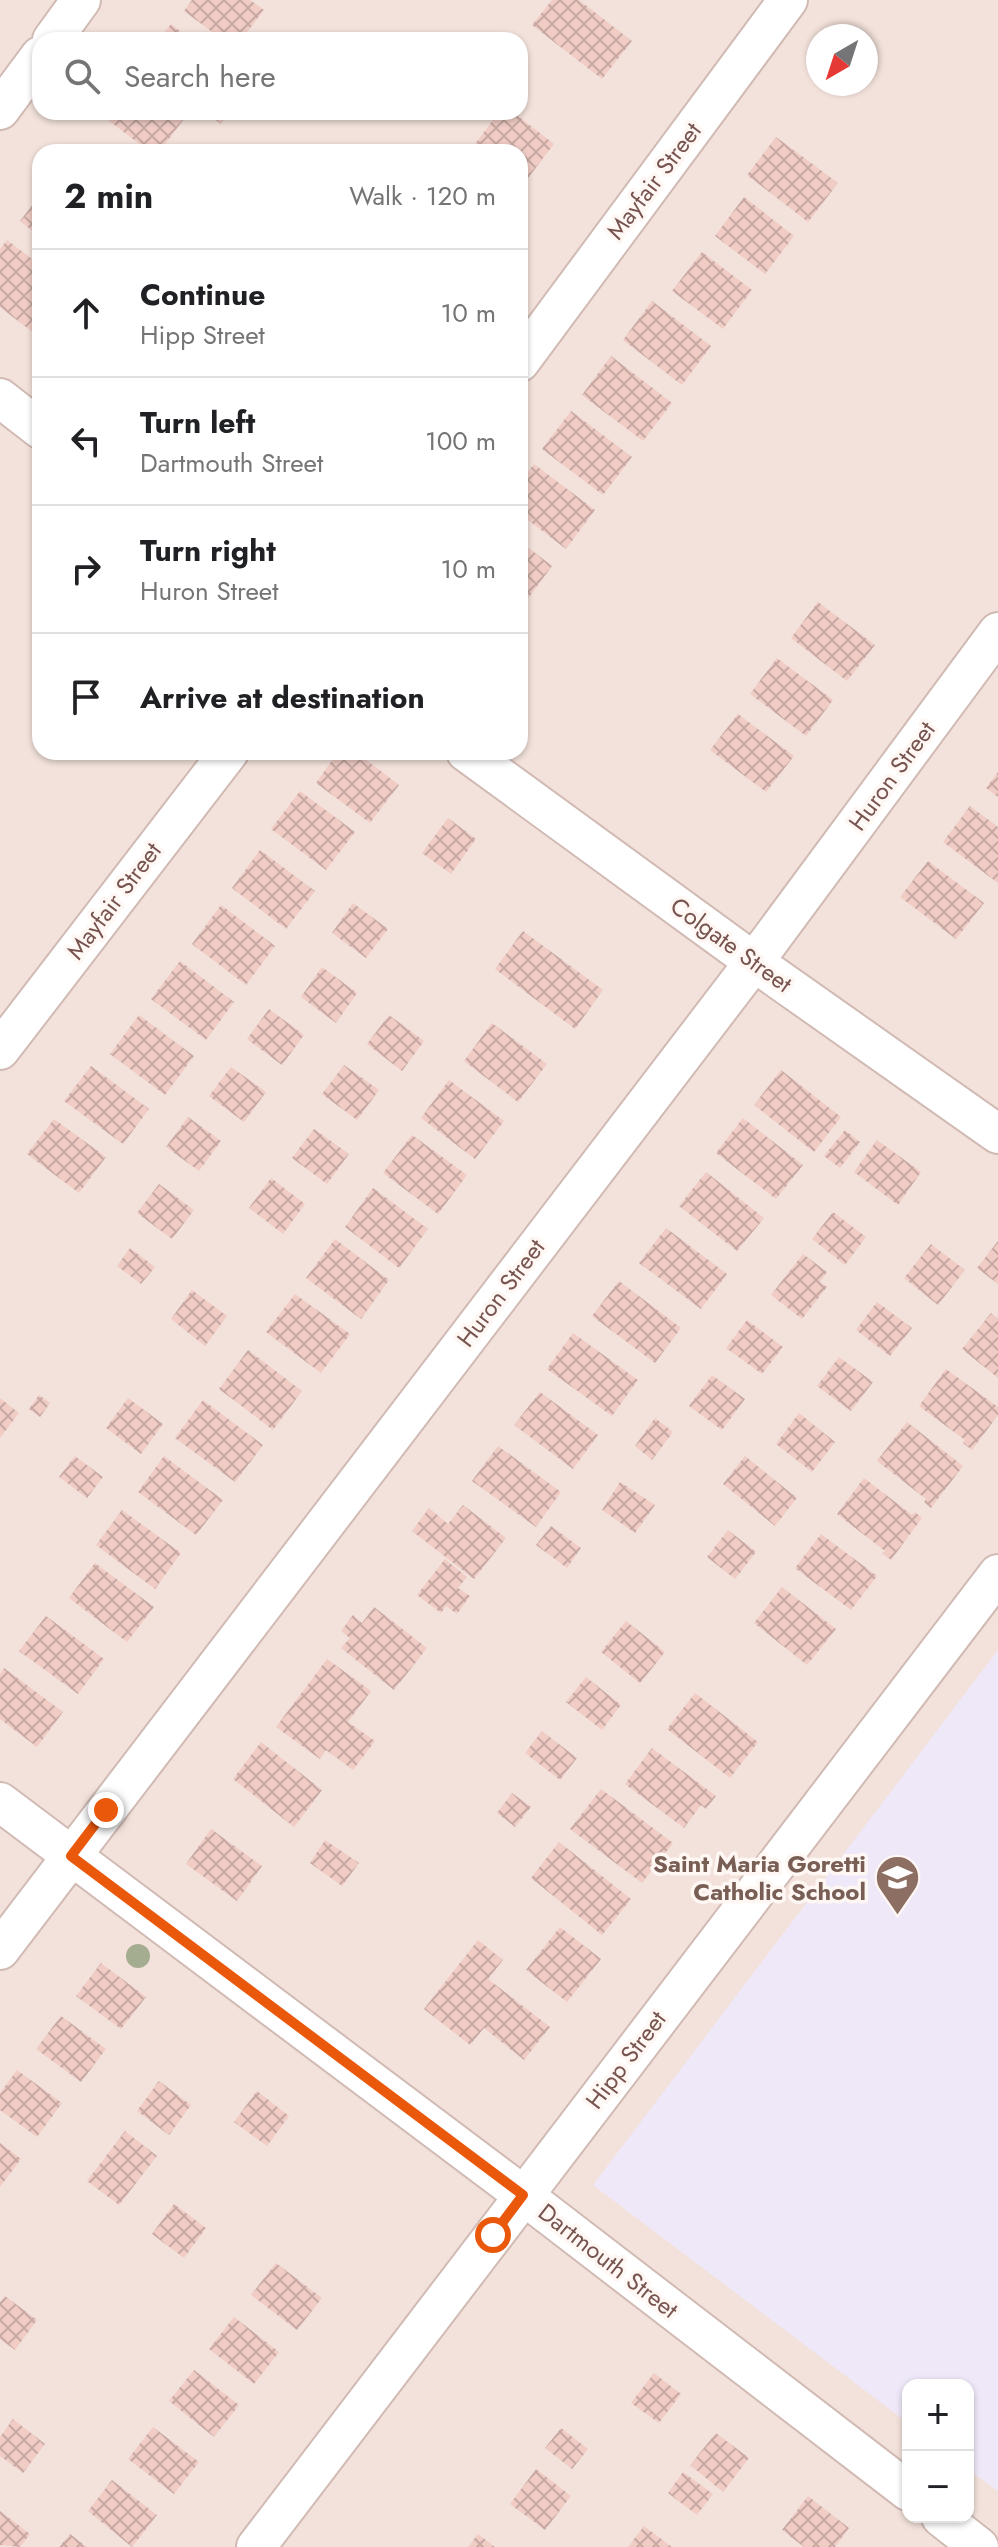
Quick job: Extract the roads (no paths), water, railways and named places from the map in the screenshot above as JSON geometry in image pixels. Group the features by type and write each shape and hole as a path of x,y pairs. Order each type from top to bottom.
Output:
{"street":[{"path":"58,32 81,0"},
{"name":"Mayfair Street","path":"528,351 788,0"},
{"path":"0,110 32,67"},
{"path":"0,398 32,423"},
{"name":"Huron Street","path":"0,1950 754,962 998,632"},
{"name":"Mayfair Street","path":"0,1050 223,760"},
{"name":"Colgate Street","path":"477,760 754,962 998,1134"},
{"name":"Hipp Street","path":"256,2547 998,1574"},
{"name":"Dartmouth Street","path":"0,1802 523,2195 902,2486"}],"place":[{"name":"Saint Maria Goretti Catholic School","path":"897,1917"}]}
